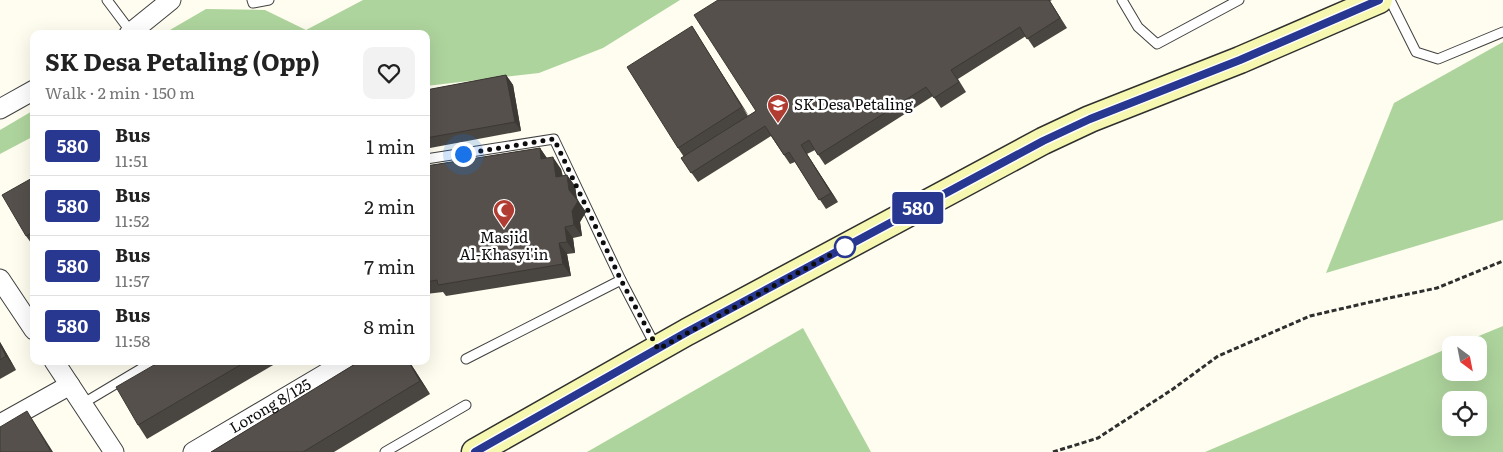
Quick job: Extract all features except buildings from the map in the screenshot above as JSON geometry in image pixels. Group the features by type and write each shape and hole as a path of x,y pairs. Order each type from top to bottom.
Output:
{"street":[{"path":"134,30 172,0"},
{"path":"475,452 658,349 1043,141 1090,119 1240,60 1380,0"},
{"path":"0,109 30,92"},
{"path":"0,278 30,321"},
{"path":"57,365 114,452"},
{"name":"Lorong 8/125","path":"193,452 340,365"},
{"path":"0,424 70,385"}],"lane":[{"path":"107,0 128,30"},
{"path":"252,0 253,3 269,0"},
{"path":"1122,0 1138,27 1157,44 1239,0"},
{"path":"1380,0 1416,52 1438,59 1503,32"},
{"path":"430,158 554,139 621,280 658,349"},
{"path":"466,359 621,280"},
{"path":"82,404 147,365"},
{"path":"385,452 466,405"}],"path":[{"path":"1053,452 1098,438 1174,389 1218,356 1310,316 1437,288 1503,261"}],"green space":[{"path":"363,0 680,0 603,48 539,73 430,86 430,30 306,30"},
{"path":"206,9 265,10 306,30 170,30"},
{"path":"1503,42 1503,220 1326,273 1394,103"},
{"path":"30,112 30,138 0,154 0,130"},
{"path":"1503,326 1503,452 1205,452 1442,351 1442,381 1488,381 1488,336 1479,336"},
{"path":"803,328 871,452 587,452"}],"bus line":[{"name":"580","path":"475,452 687,332 1043,141 1090,119 1240,60 1379,0"}],"place":[{"name":"SK Desa Petaling","path":"778,124"},
{"name":"Masjid Al-Khasyi'in","path":"504,229"}],"route":[{"path":"463,154 554,139 621,280 658,349 845,247"}]}
